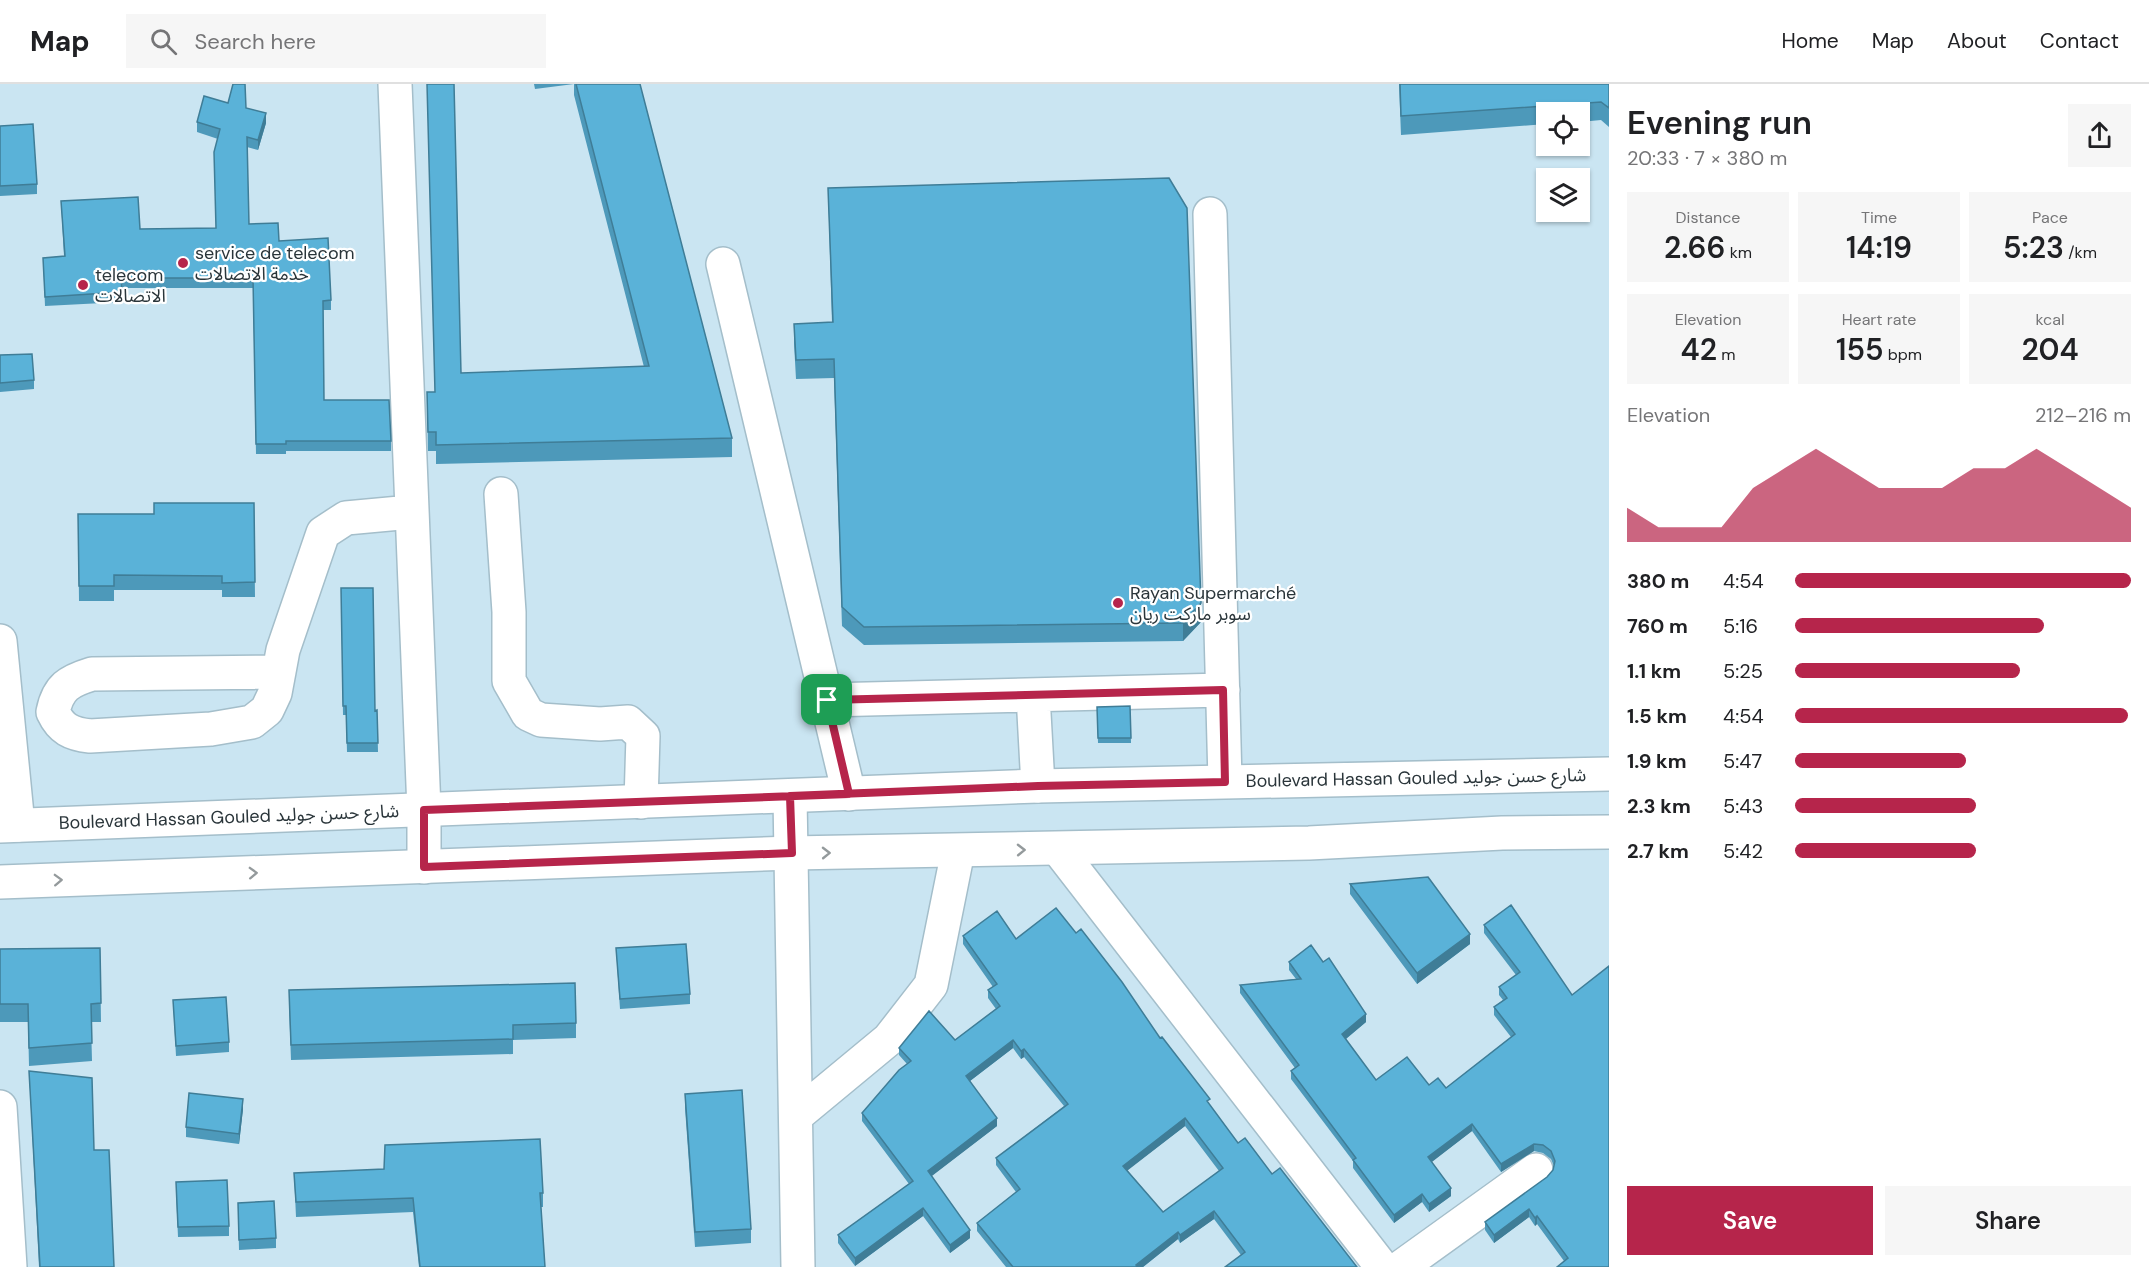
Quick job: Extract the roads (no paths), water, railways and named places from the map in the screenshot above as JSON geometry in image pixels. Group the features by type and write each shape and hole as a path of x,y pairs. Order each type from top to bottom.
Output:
{"main road":[{"path":"395,84 424,810 424,867"},
{"path":"1210,214 1225,782"},
{"path":"723,264 849,794"},
{"path":"501,494 509,612 509,681 528,714 541,720 600,724 628,722 643,736 641,802"},
{"path":"279,672 92,674 71,680 61,688 52,712 59,724 72,734 90,736 211,729 252,722 267,710 275,693 279,672 283,650 323,533 346,518 411,512"},
{"path":"0,641 9,825"},
{"path":"827,700 1223,690"},
{"path":"1033,695 1038,786"},
{"name":"Boulevard Hassan Gouled شارع حسن جوليد","path":"9,825 1038,786 1609,774"},
{"path":"790,796 798,1267"},
{"path":"0,882 792,853 1309,843 1502,833 1609,832"},
{"path":"1058,849 1382,1267"},
{"path":"796,1116 889,1039 931,985 958,851"},
{"path":"0,1107 10,1267"},
{"path":"1401,1267 1536,1170"}],"place":[{"name":"service de telecom خدمة الاتصالات","path":"183,263"},
{"name":"telecom الاتصالات","path":"83,285"},
{"name":"Rayan Supermarché سوبر ماركت ريان","path":"1118,603"}]}
